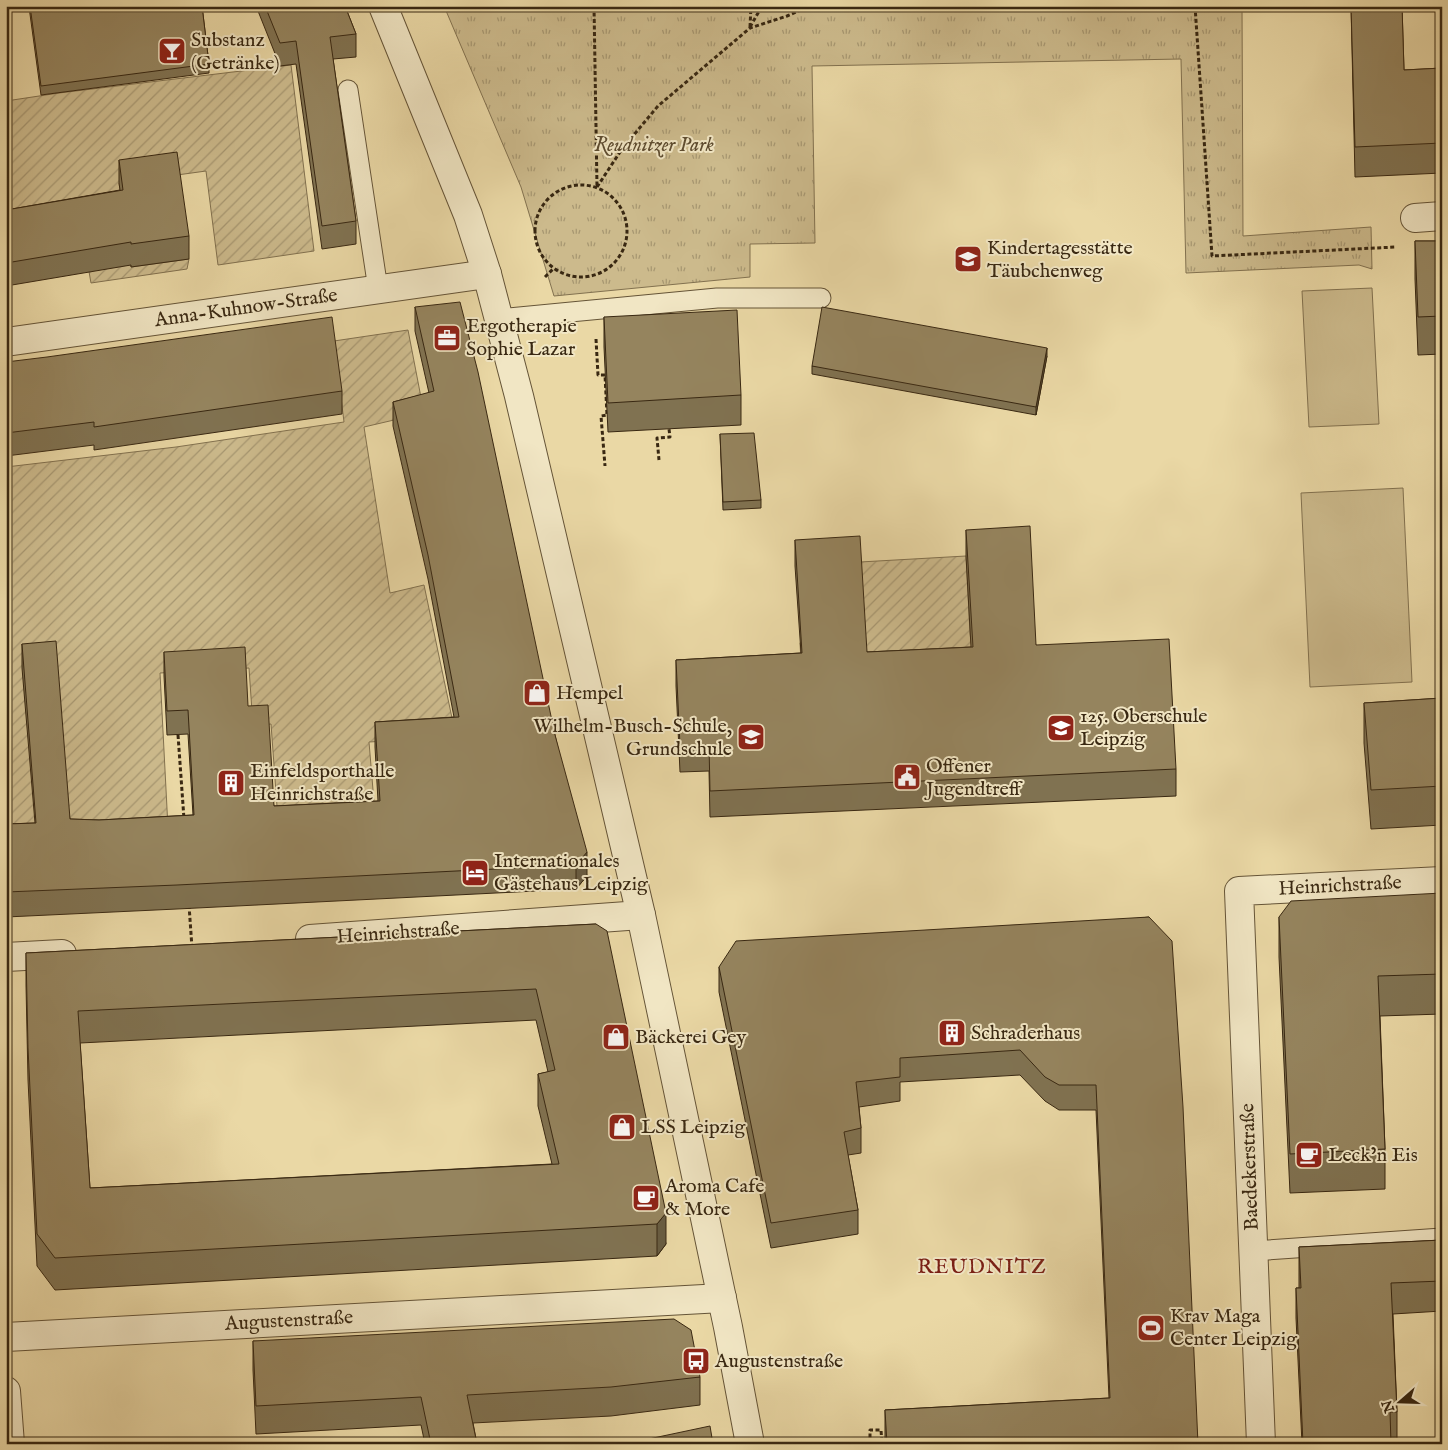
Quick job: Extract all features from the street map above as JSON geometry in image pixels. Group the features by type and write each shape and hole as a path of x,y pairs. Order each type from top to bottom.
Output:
{"street":[{"path":"383,6 468,215 487,274 538,476 641,915 722,1298 750,1444"},
{"name":"Anna-Kuhnow-Straße","path":"6,342 487,274"},
{"name":"Heinrichstraße","path":"1239,891 1442,881"},
{"name":"Baedekerstraße","path":"1239,891 1261,1444"},
{"name":"Heinrichstraße","path":"290,941 641,915"},
{"path":"6,957 82,953"},
{"name":"Augustenstraße","path":"6,1337 722,1298"},
{"path":"6,1391 10,1444"}],"lane":[{"path":"348,90 378,289"},
{"path":"498,320 717,298 821,298"},
{"path":"1253,1251 1442,1238"}],"path":[{"path":"594,6 597,187"},
{"path":"750,28 751,6"},
{"path":"597,187 622,149 658,106 750,28 762,6"},
{"path":"750,28 810,6"},
{"path":"1195,6 1212,256 1421,247 1425,217"},
{"path":"568,186 597,187 611,195 621,207 627,222 627,238 622,252 612,265 600,273 584,277 568,275 554,268 544,258 538,245 535,230 538,216 545,203 555,192 568,186"},
{"path":"545,276 554,268"},
{"path":"594,310 598,375 605,375 607,415 601,416 604,466"},
{"path":"659,460 657,438 670,437 669,429"},
{"path":"178,735 184,822"},
{"path":"189,899 192,948"},
{"path":"870,1444 870,1430 881,1430 882,1444"}],"green space":[{"name":"Reudnitzer Park","path":"444,6 1242,6 1243,236 1371,227 1372,269 1359,265 1186,273 1181,59 812,66 815,243 750,244 750,277 554,296 521,187"},
{"path":"291,65 314,251 218,265 206,171 119,183 131,267 189,259 187,269 91,283 80,220 6,232 6,101"},
{"path":"1372,288 1379,424 1309,427 1302,291"},
{"path":"408,330 424,413 364,427 390,593 424,585 456,737 369,742 375,814 278,820 271,724 253,726 249,668 160,673 168,828 6,834 6,467 176,447 344,422 334,341"},
{"path":"1403,488 1412,682 1310,687 1301,493"},
{"path":"966,556 970,633 975,674 802,680 800,643 860,562"}],"building":[{"path":"30,6 202,6 209,64 41,86"},
{"path":"265,6 345,6 356,34 330,37 356,221 322,226 296,41 280,43"},
{"path":"1351,6 1402,6 1404,70 1442,68 1442,143 1355,147"},
{"path":"177,152 189,236 131,244 131,242 6,263 6,210 123,190 119,160"},
{"path":"1415,241 1442,241 1442,316 1418,317"},
{"path":"460,302 478,372 555,735 587,852 576,865 6,892 6,824 36,823 22,644 56,641 70,819 99,820 194,815 188,710 167,711 164,652 245,647 248,706 268,705 274,806 380,801 375,722 459,717 428,555 393,402 434,391 415,307"},
{"path":"822,307 1047,348 1036,407 812,366"},
{"path":"737,310 741,395 608,403 604,317"},
{"path":"332,317 342,391 94,427 94,422 6,433 6,362"},
{"path":"754,433 761,500 723,502 720,434"},
{"path":"1030,526 1036,645 1169,639 1176,769 710,791 709,745 680,746 676,660 802,653 795,540 860,536 867,652 973,647 966,530"},
{"path":"1442,698 1442,786 1371,790 1364,703"},
{"path":"1442,893 1442,974 1378,976 1385,1149 1290,1154 1279,917 1291,901"},
{"path":"1149,917 1172,941 1183,1107 1198,1444 887,1444 885,1410 1110,1398 1096,1085 1059,1085 1045,1077 1020,1050 900,1058 900,1077 856,1082 861,1128 844,1132 858,1210 771,1223 719,967 736,941"},
{"path":"596,924 607,931 666,1213 657,1224 55,1258 37,1234 28,1048 26,953","holes":["536,989 555,1070 538,1074 559,1164 90,1188 78,1011"]},
{"path":"1442,1240 1442,1281 1391,1283 1397,1412 1390,1412 1391,1444 1303,1444 1296,1288 1301,1288 1299,1247"},
{"path":"674,1319 691,1330 700,1377 611,1387 467,1395 477,1444 431,1444 421,1397 256,1406 253,1341"},
{"path":"710,1426 713,1444 625,1444"}],"place":[{"name":"Substanz (Getränke)","path":"172,51"},
{"name":"Kindertagesstätte Täubchenweg","path":"968,259"},
{"name":"Ergotherapie Sophie Lazar","path":"447,338"},
{"name":"Hempel","path":"537,693"},
{"name":"125. Oberschule Leipzig","path":"1061,728"},
{"name":"Wilhelm-Busch-Schule, Grundschule","path":"751,737"},
{"name":"Offener Jugendtreff","path":"907,777"},
{"name":"Einfeldsporthalle Heinrichstraße","path":"231,783"},
{"name":"Internationales Gästehaus Leipzig","path":"475,873"},
{"name":"Schraderhaus","path":"952,1033"},
{"name":"Bäckerei Gey","path":"616,1037"},
{"name":"LSS Leipzig","path":"622,1127"},
{"name":"Leck’n Eis","path":"1309,1155"},
{"name":"Aroma Cafe & More","path":"646,1198"},
{"name":"Krav Maga Center Leipzig","path":"1151,1328"},
{"name":"Augustenstraße","path":"696,1361"}],"district":[{"name":"REUDNITZ","path":"982,1267"}]}
